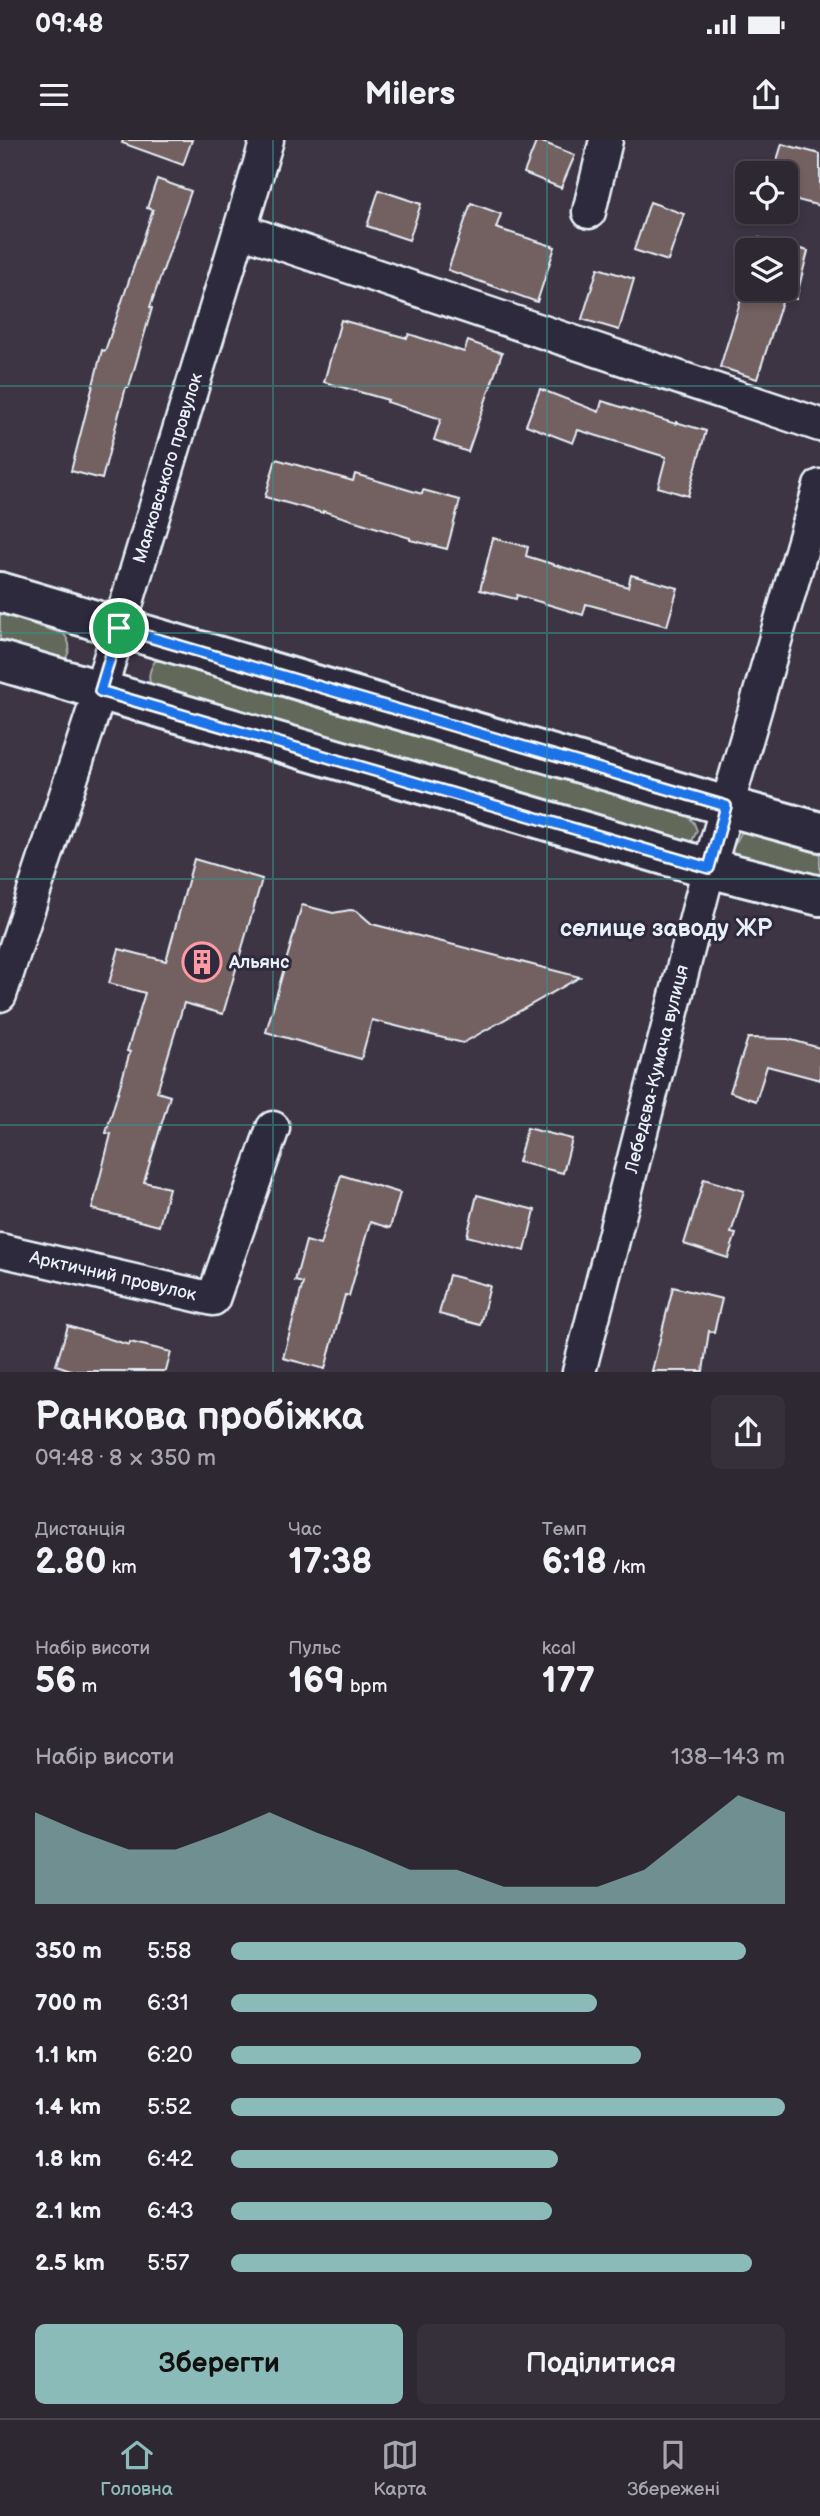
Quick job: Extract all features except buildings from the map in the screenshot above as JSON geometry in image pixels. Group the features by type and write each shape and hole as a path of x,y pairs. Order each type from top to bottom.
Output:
{"main road":[{"path":"0,592 820,832"},
{"path":"0,660 709,868 820,896"}],"street":[{"name":"Маяковського провулок","path":"0,995 100,691 267,140"},
{"path":"589,212 606,140"},
{"path":"240,230 820,425"},
{"name":"Лебедєва-Кумача вулиця","path":"579,1371 709,868 820,486"},
{"name":"Арктичний провулок","path":"0,1250 213,1299 273,1128"}],"green space":[{"path":"0,614 64,634 69,647 65,660 54,661 0,644"},
{"path":"155,661 172,661 688,816 697,831 692,841 683,844 154,691 149,676"},
{"path":"754,829 820,849 820,879 737,858 731,851 741,833"}],"place":[{"name":"Альянс","path":"202,962"}],"district":[{"name":"селище заводу ЖР","path":"666,928"}],"route":[{"path":"119,628 726,806 709,868 100,691 119,628"}]}
